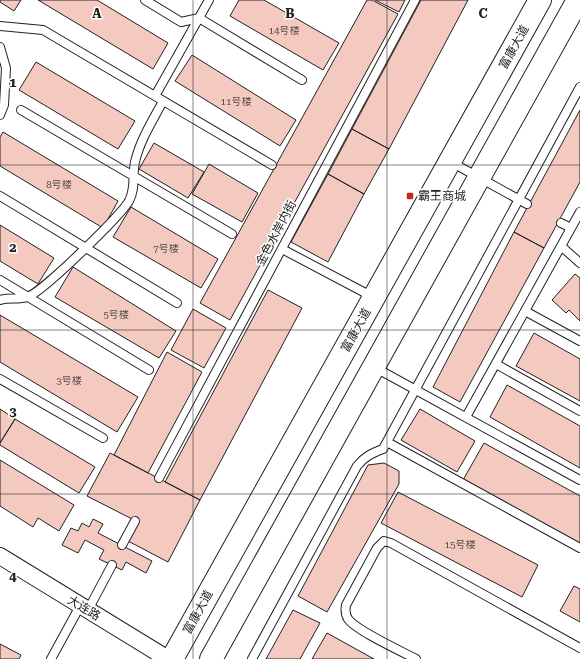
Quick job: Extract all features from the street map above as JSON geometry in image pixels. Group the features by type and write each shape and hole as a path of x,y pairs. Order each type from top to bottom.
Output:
{"street":[{"name":"富康大道","path":"172,659 539,0"},
{"path":"212,659 578,1"},
{"name":"大连路","path":"0,556 168,659"}],"lane":[{"path":"145,0 181,22 199,18 302,80"},
{"path":"155,96 208,0"},
{"name":"金色水岸内街","path":"158,478 416,0"},
{"path":"0,26 43,30 272,165"},
{"path":"0,47 6,68 4,105 0,115"},
{"path":"252,659 357,466 362,460 371,454 383,449 580,86"},
{"path":"0,300 28,297 53,278 110,224 129,201 134,185 135,163 143,142 163,101"},
{"path":"21,110 232,234"},
{"path":"450,161 527,204"},
{"path":"0,196 177,303"},
{"path":"466,417 571,228 578,221 580,212"},
{"path":"561,223 571,228"},
{"path":"561,246 580,263"},
{"path":"282,249 374,298"},
{"path":"0,280 149,370"},
{"path":"525,310 580,341"},
{"path":"496,364 580,411"},
{"path":"374,367 580,480"},
{"path":"0,378 103,438"},
{"path":"387,442 580,548"},
{"path":"122,545 135,521"},
{"path":"416,659 362,630 349,620 345,613 346,604 377,548 384,541 391,543 580,648"},
{"path":"51,659 112,565"}],"building":[{"path":"0,0 21,0 14,11 0,2"},
{"path":"38,0 97,0 168,43 153,69"},
{"path":"239,0 264,0 339,43 323,70 230,16"},
{"path":"367,0 372,0 398,14 230,320 200,303"},
{"path":"375,0 405,0 399,12"},
{"path":"421,0 468,0 389,149 352,129"},
{"path":"192,55 296,120 280,146 175,81"},
{"path":"36,62 135,121 118,149 19,90"},
{"path":"580,110 580,182 544,248 514,232"},
{"path":"352,129 389,149 364,194 328,174"},
{"path":"3,132 118,201 103,228 0,166 0,137"},
{"path":"154,143 204,172 188,198 139,169"},
{"path":"209,164 258,193 242,222 192,194"},
{"path":"328,174 364,194 328,262 291,242"},
{"path":"131,207 218,259 201,288 113,237"},
{"path":"0,225 54,258 38,284 0,261"},
{"path":"514,232 544,248 460,402 433,387"},
{"path":"73,267 176,331 159,358 55,297"},
{"path":"575,274 580,278 580,321 569,310 566,313 552,300"},
{"path":"268,290 302,308 200,500 165,482"},
{"path":"193,309 226,328 204,368 171,350"},
{"path":"0,315 138,397 117,432 0,362"},
{"path":"534,333 580,359 580,401 516,366"},
{"path":"167,352 202,372 148,473 114,455"},
{"path":"507,385 580,426 580,468 490,417"},
{"path":"0,409 15,419 0,443"},
{"path":"420,409 475,441 457,472 401,440"},
{"path":"15,419 95,467 79,493 0,445"},
{"path":"484,443 580,496 580,544 463,480"},
{"path":"110,453 200,500 168,562 128,541 138,522 87,496"},
{"path":"0,460 74,505 59,531 38,518 33,527 0,506"},
{"path":"384,463 399,471 399,484 327,612 298,596 368,465"},
{"path":"398,492 538,565 522,597 381,523"},
{"path":"93,519 103,524 98,533 152,561 146,573 126,562 122,570 99,559 104,550 85,540 78,553 62,545 71,528 78,531 82,523 89,527"},
{"path":"574,586 580,589 580,622 560,611"},
{"path":"293,610 320,623 300,659 266,659"},
{"path":"327,633 374,659 312,659"},
{"path":"0,644 21,655 19,659 0,659"}],"place":[{"name":"霸王商城","path":"410,196"}]}
